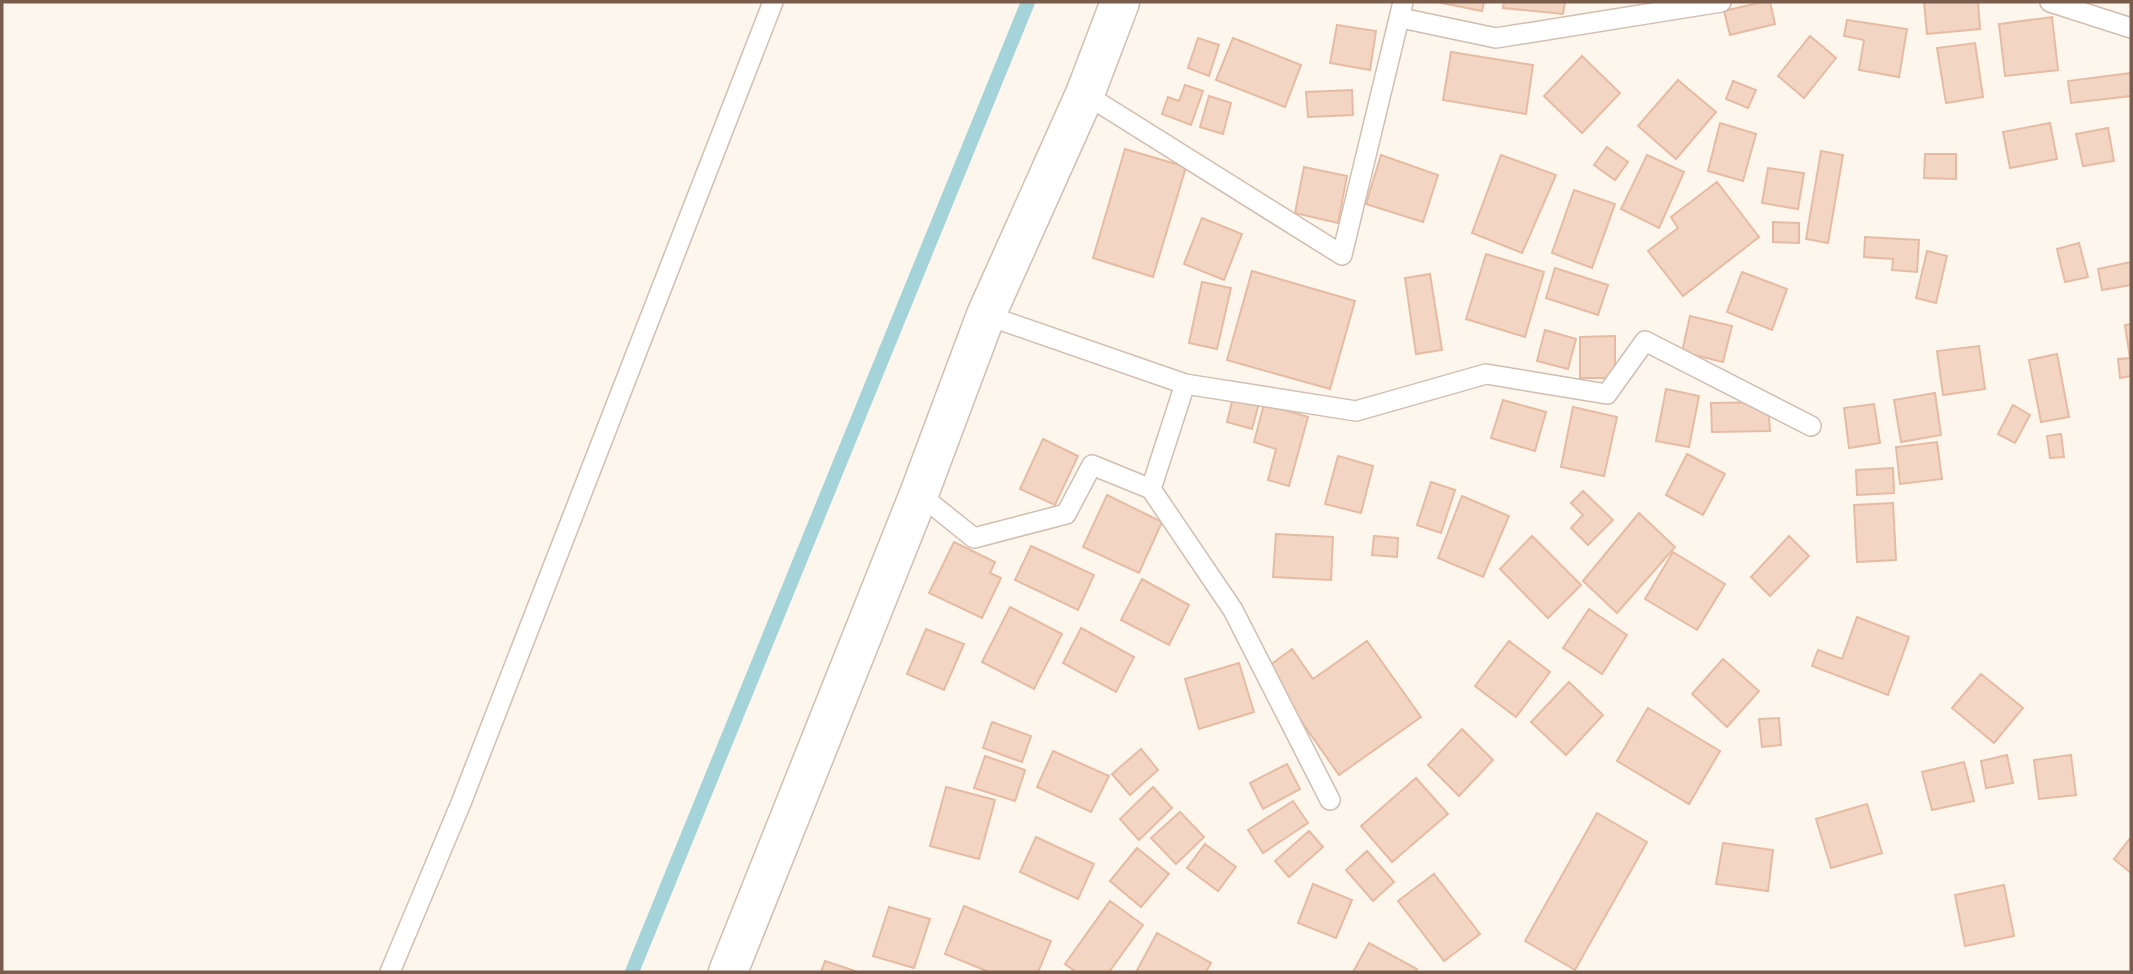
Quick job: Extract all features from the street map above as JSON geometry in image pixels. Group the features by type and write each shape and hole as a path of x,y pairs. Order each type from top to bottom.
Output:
{"street":[{"path":"728,972 919,494 986,315 1085,94 1120,2"}],"lane":[{"path":"390,972 461,803 773,2"},
{"path":"1085,94 1342,255 1402,10 1496,38 1721,2"},
{"path":"2050,2 2131,28"},
{"path":"986,315 1185,384 1356,411 1486,374 1607,394 1645,341 1811,426"},
{"path":"1151,489 1185,384"},
{"path":"919,494 974,538 1066,514 1093,465 1151,489 1233,610 1330,800"}],"building":[{"path":"1437,2 1484,2 1482,11"},
{"path":"1504,2 1565,2 1563,14 1503,8"},
{"path":"1770,2 1775,24 1730,35 1724,11"},
{"path":"1924,2 1978,2 1980,29 1927,34"},
{"path":"2052,17 2058,70 2005,76 1999,24"},
{"path":"1847,20 1907,29 1899,77 1859,70 1864,40 1844,36"},
{"path":"1337,25 1376,31 1370,70 1330,63"},
{"path":"1810,36 1836,58 1804,98 1778,76"},
{"path":"1198,38 1219,45 1209,76 1188,68"},
{"path":"1233,38 1301,65 1285,107 1216,80"},
{"path":"1975,43 1983,97 1946,103 1937,48"},
{"path":"1451,52 1533,65 1526,114 1443,100"},
{"path":"1582,56 1620,93 1582,133 1544,96"},
{"path":"2131,73 2131,96 2071,103 2068,81"},
{"path":"1678,80 1716,112 1676,159 1638,126"},
{"path":"1733,81 1756,90 1748,108 1726,99"},
{"path":"1185,85 1203,91 1191,125 1162,114 1168,97 1179,101"},
{"path":"1352,90 1353,115 1308,117 1306,92"},
{"path":"1209,96 1231,103 1223,134 1200,127"},
{"path":"1720,123 1756,134 1743,181 1708,171"},
{"path":"2050,123 2057,159 2010,168 2003,132"},
{"path":"2108,128 2114,161 2083,166 2076,134"},
{"path":"1607,147 1628,162 1615,180 1594,165"},
{"path":"1125,149 1186,167 1153,277 1093,258"},
{"path":"1821,151 1843,155 1828,243 1806,239"},
{"path":"1925,154 1956,154 1956,179 1924,178"},
{"path":"1381,155 1438,175 1423,222 1366,204"},
{"path":"1501,155 1556,175 1522,253 1472,233"},
{"path":"1647,155 1684,172 1659,228 1621,209"},
{"path":"1304,167 1347,176 1338,223 1295,213"},
{"path":"1768,168 1804,173 1798,209 1762,203"},
{"path":"1717,182 1759,237 1683,296 1648,251 1678,228 1671,217"},
{"path":"1574,190 1615,204 1592,268 1552,253"},
{"path":"1202,218 1242,234 1224,280 1184,264"},
{"path":"1773,222 1799,223 1799,243 1773,242"},
{"path":"1865,237 1919,240 1917,272 1892,270 1893,259 1864,257"},
{"path":"2079,243 2088,277 2065,282 2057,249"},
{"path":"1927,251 1947,256 1936,303 1916,298"},
{"path":"1486,254 1544,272 1525,337 1466,319"},
{"path":"2131,262 2131,285 2102,290 2098,269"},
{"path":"1555,268 1608,285 1598,315 1546,298"},
{"path":"1252,271 1355,301 1330,389 1227,360"},
{"path":"1742,272 1787,289 1772,330 1727,312"},
{"path":"1430,274 1442,350 1416,354 1405,278"},
{"path":"1202,282 1231,288 1217,349 1189,343"},
{"path":"1690,316 1732,326 1723,362 1682,352"},
{"path":"2131,324 2131,376 2120,378 2118,359 2130,358 2125,325"},
{"path":"1545,330 1576,339 1568,369 1537,361"},
{"path":"1615,336 1615,378 1580,378 1580,337"},
{"path":"1979,346 1985,389 1943,395 1937,351"},
{"path":"2057,354 2069,417 2041,422 2029,360"},
{"path":"1235,389 1261,396 1252,429 1227,422"},
{"path":"1666,389 1699,396 1689,447 1656,441"},
{"path":"1935,393 1941,435 1901,442 1894,400"},
{"path":"1503,400 1546,412 1535,451 1491,438"},
{"path":"1768,402 1770,431 1712,432 1711,403"},
{"path":"1264,404 1308,417 1289,486 1268,480 1276,449 1254,442"},
{"path":"1874,404 1880,443 1849,448 1844,408"},
{"path":"2013,405 2030,415 2015,443 1998,434"},
{"path":"1573,407 1617,417 1604,476 1561,467"},
{"path":"2061,434 2064,457 2050,458 2047,436"},
{"path":"1043,439 1078,456 1055,505 1020,489"},
{"path":"1937,442 1942,479 1900,484 1896,447"},
{"path":"1687,454 1725,474 1703,515 1666,495"},
{"path":"1338,456 1373,466 1361,513 1325,504"},
{"path":"1893,468 1894,493 1857,495 1856,470"},
{"path":"1431,482 1455,490 1441,533 1417,525"},
{"path":"1583,491 1613,520 1588,545 1571,528 1583,515 1571,503"},
{"path":"1107,495 1162,522 1139,573 1083,547"},
{"path":"1462,496 1509,516 1483,577 1438,558"},
{"path":"1893,503 1896,560 1857,562 1854,505"},
{"path":"1639,513 1675,547 1617,613 1583,581"},
{"path":"1276,534 1333,537 1331,580 1273,577"},
{"path":"1374,536 1398,538 1397,557 1372,555"},
{"path":"1532,536 1581,585 1548,618 1500,569"},
{"path":"1789,536 1809,556 1770,596 1751,577"},
{"path":"954,542 995,562 990,573 1001,578 982,618 929,593"},
{"path":"1031,546 1094,575 1078,610 1015,580"},
{"path":"1673,552 1725,584 1697,630 1645,599"},
{"path":"1142,579 1189,605 1169,645 1121,620"},
{"path":"1010,607 1062,634 1034,689 982,662"},
{"path":"1589,609 1627,635 1602,674 1563,648"},
{"path":"1857,617 1909,637 1888,695 1812,666 1818,650 1842,659"},
{"path":"1081,628 1134,657 1116,692 1063,663"},
{"path":"926,629 964,644 944,690 907,674"},
{"path":"1367,641 1421,717 1339,775 1265,669 1292,649 1313,679"},
{"path":"1509,641 1550,672 1516,717 1475,686"},
{"path":"1723,659 1759,691 1727,727 1692,694"},
{"path":"1239,663 1254,712 1199,729 1185,679"},
{"path":"1981,674 2023,708 1994,743 1952,708"},
{"path":"1569,682 1603,715 1566,755 1531,722"},
{"path":"1648,708 1720,751 1689,804 1617,761"},
{"path":"1779,718 1781,745 1762,747 1759,719"},
{"path":"992,722 1031,736 1022,762 983,748"},
{"path":"1462,729 1493,760 1459,796 1428,765"},
{"path":"1141,749 1158,770 1130,795 1112,774"},
{"path":"1053,751 1109,776 1091,812 1037,787"},
{"path":"2007,755 2013,783 1986,788 1981,761"},
{"path":"2071,755 2076,795 2039,799 2034,760"},
{"path":"985,756 1025,770 1015,801 974,788"},
{"path":"1964,762 1974,801 1932,810 1922,772"},
{"path":"1287,764 1300,789 1263,809 1250,783"},
{"path":"1416,778 1448,814 1392,862 1361,826"},
{"path":"946,787 995,800 979,859 930,846"},
{"path":"1153,787 1172,808 1139,840 1120,819"},
{"path":"1293,801 1308,823 1263,853 1248,830"},
{"path":"1867,804 1882,853 1831,868 1816,819"},
{"path":"1180,812 1204,837 1176,864 1151,838"},
{"path":"1597,813 1647,842 1575,970 1525,941"},
{"path":"1309,831 1323,847 1289,877 1275,861"},
{"path":"1036,837 1094,864 1078,899 1020,872"},
{"path":"2131,837 2131,873 2114,859"},
{"path":"1723,843 1773,850 1768,891 1716,884"},
{"path":"1205,844 1236,867 1218,891 1187,868"},
{"path":"1137,848 1169,874 1141,907 1110,881"},
{"path":"1367,851 1394,882 1373,901 1346,870"},
{"path":"1434,874 1480,934 1444,961 1398,901"},
{"path":"1313,884 1352,900 1336,938 1298,923"},
{"path":"2004,885 2014,936 1965,946 1955,895"},
{"path":"1110,901 1143,925 1109,972 1076,972 1065,964"},
{"path":"964,906 1051,941 1038,972 989,972 945,954"},
{"path":"889,907 930,919 914,968 873,956"},
{"path":"1157,933 1211,963 1206,972 1136,972"},
{"path":"1369,943 1417,969 1415,972 1353,972"},
{"path":"825,961 858,972 821,972"}],"waterway":[{"path":"632,972 1028,2"}]}
